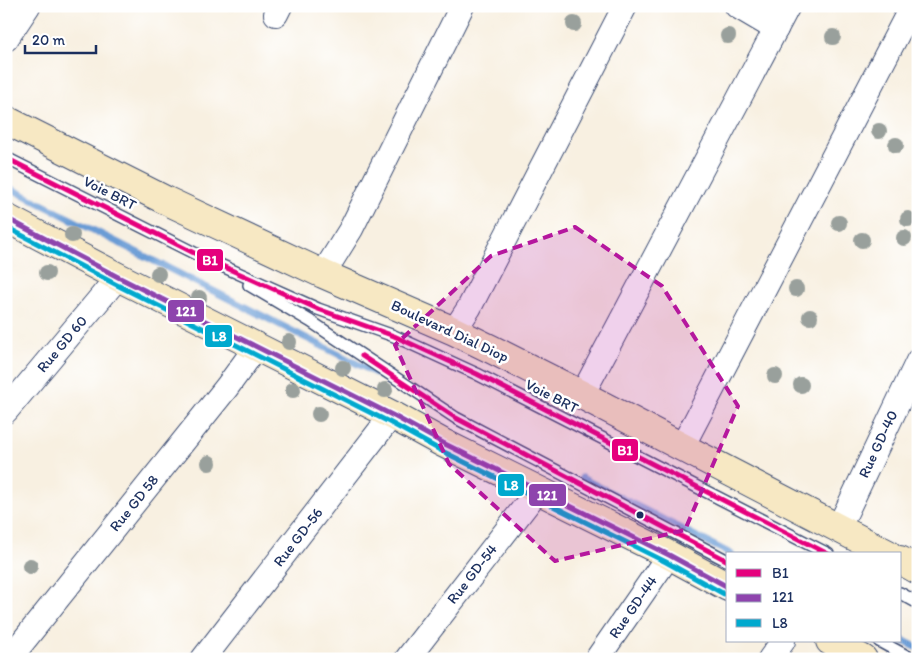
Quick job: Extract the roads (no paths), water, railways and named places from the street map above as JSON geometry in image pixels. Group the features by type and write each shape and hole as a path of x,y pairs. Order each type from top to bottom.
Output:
{"street":[{"path":"6,39 28,6"},
{"path":"323,274 351,229 462,6"},
{"path":"454,331 469,308 625,6"},
{"path":"736,6 776,29"},
{"path":"582,395 788,6"},
{"path":"682,447 912,6"},
{"name":"Boulevard Dial Diop","path":"6,120 164,200 323,274 454,331 582,395 884,552"},
{"path":"6,218 118,277 392,414 443,443 669,555 726,586"},
{"name":"Rue GD 60","path":"6,411 118,277"},
{"name":"Rue GD 58","path":"10,659 228,387 257,346"},
{"name":"Rue GD-40","path":"839,528 918,361"},
{"name":"Rue GD-56","path":"204,659 392,414"},
{"name":"Rue GD-54","path":"407,659 538,490"},
{"name":"Rue GD-44","path":"597,659 669,555"},
{"path":"902,561 918,570"},
{"path":"770,659 782,642"},
{"path":"832,642 863,659"}],"lane":[{"name":"Voie BRT","path":"6,158 200,256 318,309 394,336 477,374 824,552"},
{"name":"Voie BRT","path":"200,256 310,321 456,418 726,560"},
{"path":"902,594 918,603"},
{"path":"881,642 912,659"}],"waterway":[{"path":"6,186 397,384"},
{"path":"582,478 727,552"},
{"path":"902,640 918,648"}]}
